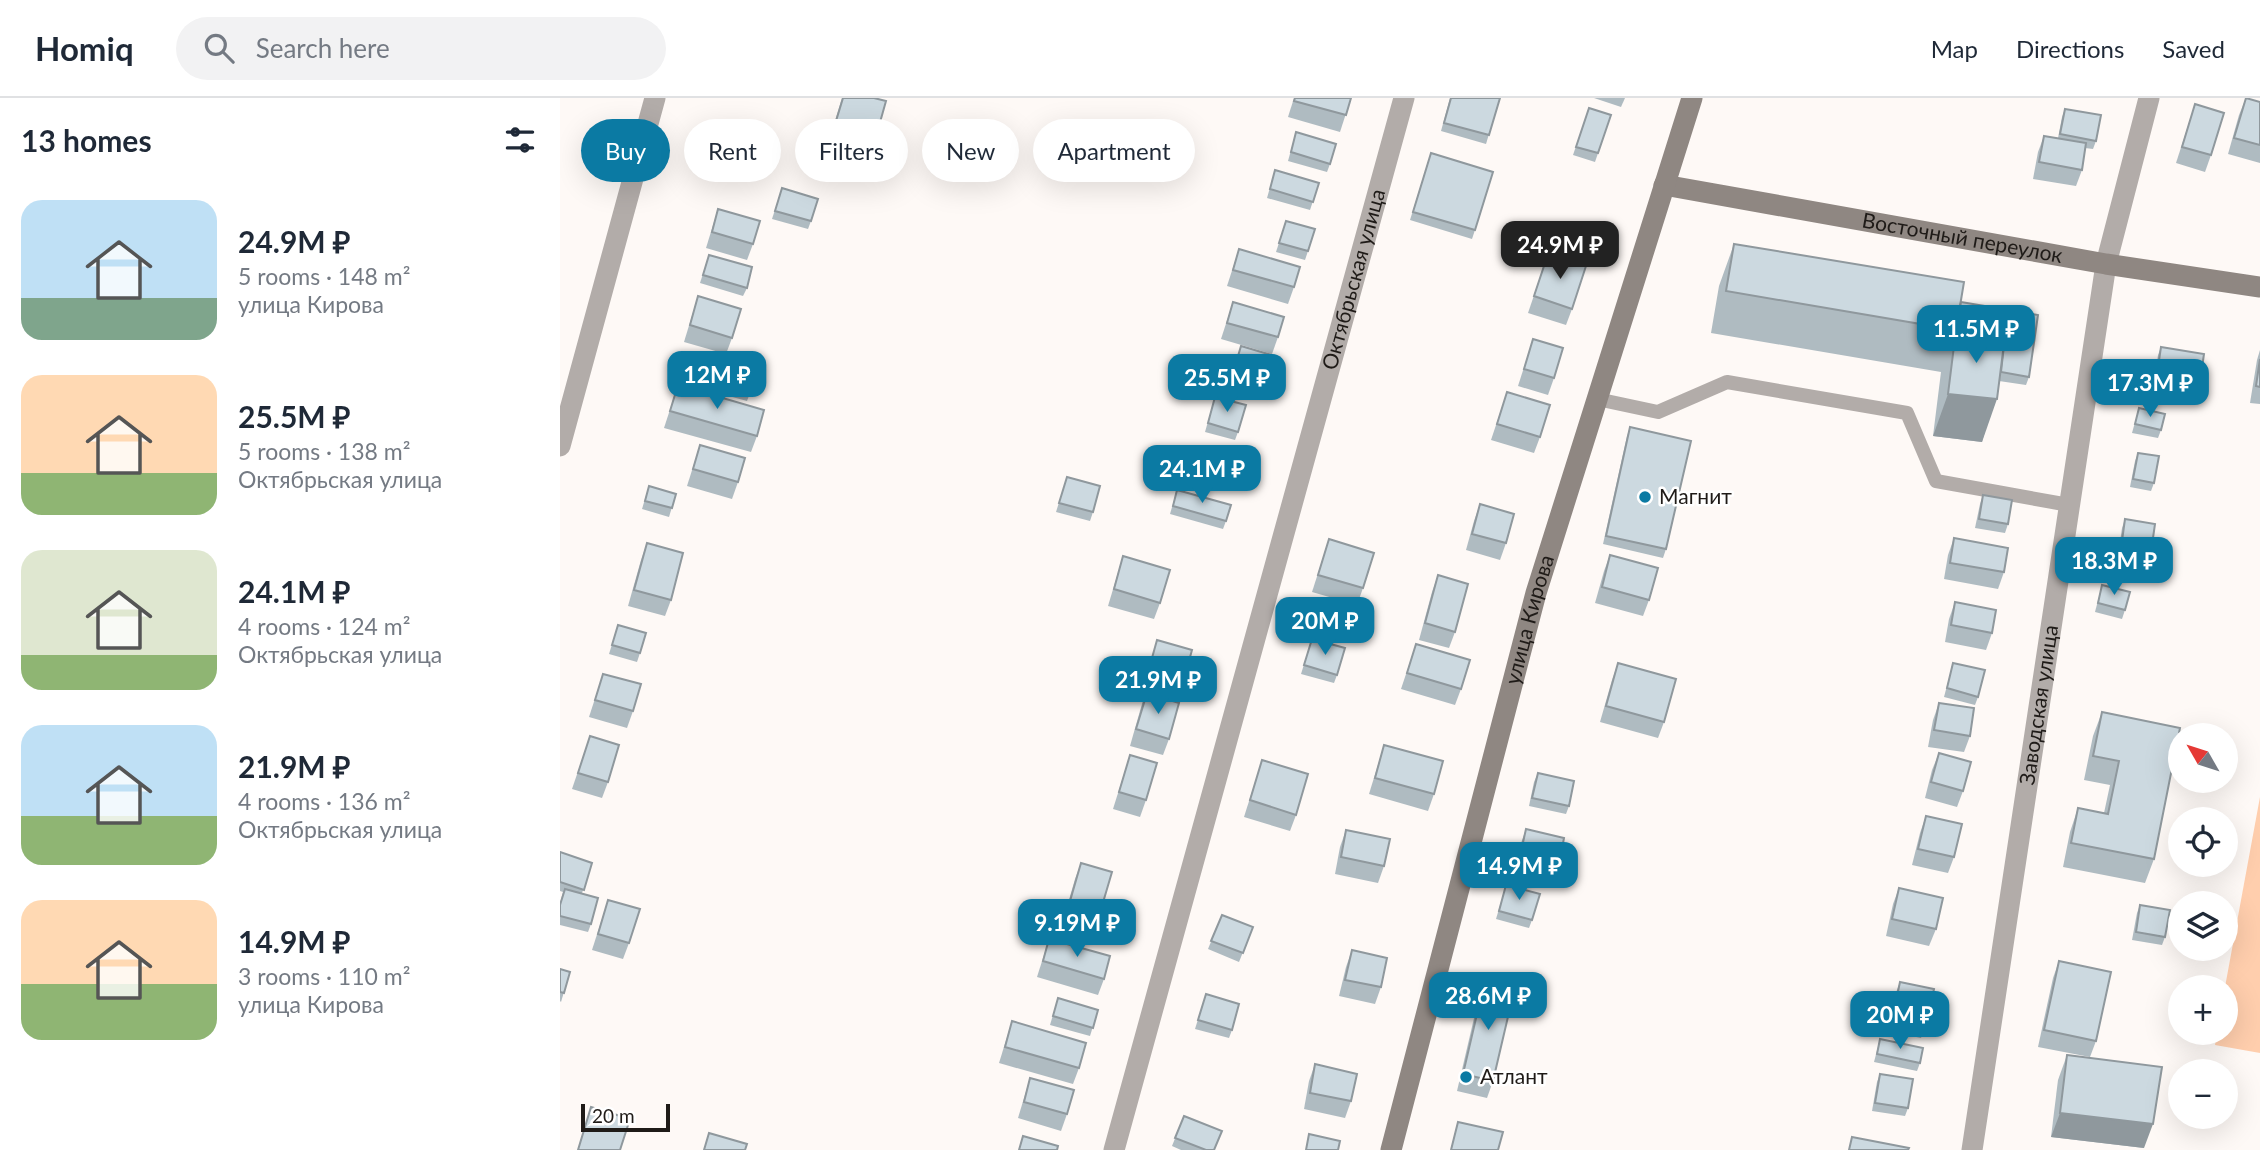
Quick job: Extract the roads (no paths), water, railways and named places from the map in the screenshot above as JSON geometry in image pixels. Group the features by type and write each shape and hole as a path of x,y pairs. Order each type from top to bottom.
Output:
{"street":[{"path":"560,446 655,98"},
{"name":"Октябрьская улица","path":"1114,1150 1405,98"},
{"name":"улица Кирова","path":"1391,1150 1536,593 1692,98"},
{"name":"Заводская улица","path":"1972,1150 2106,264 2149,98"},
{"name":"Восточный переулок","path":"1664,186 2106,264 2260,287"}],"lane":[{"path":"1597,399 1658,412 1727,382 1907,413 1936,481 2069,505"}],"place":[{"name":"Магнит","path":"1645,497"},
{"name":"Атлант","path":"1466,1077"}]}
